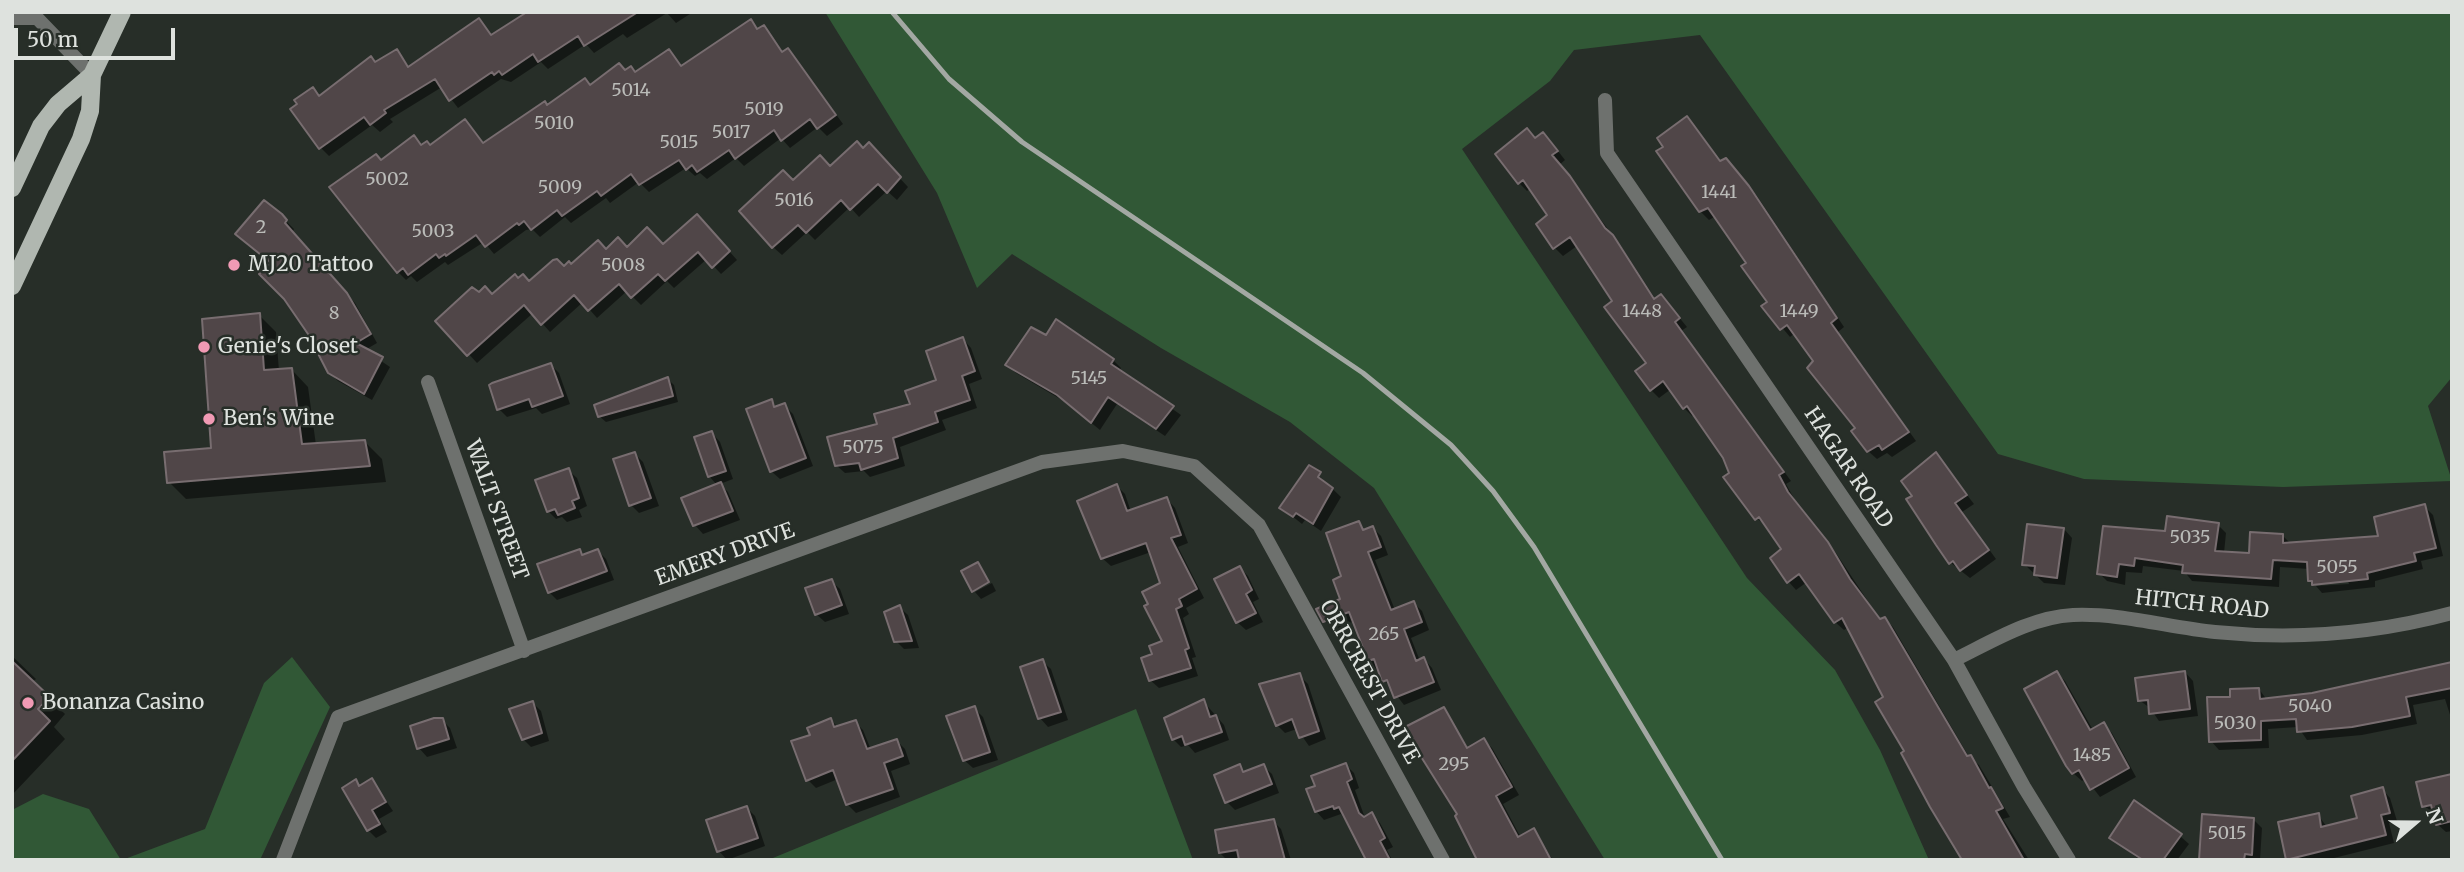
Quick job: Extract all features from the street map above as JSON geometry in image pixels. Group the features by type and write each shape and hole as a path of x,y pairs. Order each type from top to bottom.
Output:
{"main road":[{"path":"12,286 81,139 90,111 92,75 122,12"},
{"path":"12,188 41,126 58,104 92,75"}],"street":[{"path":"12,18 37,19 92,75"},
{"name":"HAGAR ROAD","path":"1605,100 1607,153 1954,660 2024,787 2069,860"},
{"name":"WALT STREET","path":"428,382 524,651"},
{"name":"EMERY DRIVE","path":"283,860 338,717 1042,462 1123,451 1194,466 1259,525"},
{"name":"ORRCREST DRIVE","path":"1259,525 1443,860"},
{"name":"HITCH ROAD","path":"1954,660 2028,624 2071,615 2134,619 2216,632 2320,636 2408,625 2452,613"}],"green space":[{"path":"825,12 2452,12 2452,377 2428,406 2452,481 2283,487 2084,479 1998,454 1700,35 1574,50 1550,81 1462,149 1747,578 1835,670 1880,750 1929,860 1605,860 1374,488 1290,422 1161,348 1012,254 977,288 937,193"},
{"path":"292,657 330,707 260,860 122,860 205,829 264,683"},
{"path":"1136,709 1193,860 768,860"},
{"path":"43,794 89,809 121,860 12,860 12,810"}],"building":[{"path":"527,12 638,12 584,46 578,36 538,62 533,54 502,75 499,71 494,75 492,72 449,101 435,79 384,110 386,113 370,125 364,117 319,149 290,109 297,104 294,100 313,87 319,96 371,56 375,62 397,49 408,67 479,18 491,35"},
{"path":"751,19 757,29 764,25 782,52 788,48 836,115 817,129 810,119 781,141 774,130 735,159 729,150 697,172 692,165 686,170 679,160 639,185 631,174 601,196 597,191 562,216 557,210 531,230 524,221 519,225 517,223 485,247 476,235 446,256 445,254 439,258 436,254 408,275 403,268 397,273 329,187 376,154 381,160 414,135 421,145 427,141 430,145 465,119 483,143 545,101 547,105 585,78 590,85 619,63 625,70 631,66 635,72 669,49 681,66"},
{"path":"1687,116 1720,161 1726,158 1749,186 1837,318 1831,323 1909,432 1882,450 1879,445 1867,452 1851,431 1855,428 1807,368 1813,361 1787,325 1780,330 1761,306 1767,302 1741,266 1746,263 1708,208 1699,212 1656,151 1663,147 1657,138"},
{"path":"1527,128 1535,138 1543,132 1558,151 1552,155 1570,176 1605,228 1613,235 1654,299 1661,294 1680,318 1675,322 1784,472 1779,475 1788,492 1828,542 1850,579 1880,619 1885,617 1967,756 1971,755 1989,788 1991,787 2003,808 1996,811 2024,860 1962,860 1930,807 1901,753 1904,751 1875,702 1883,697 1842,618 1834,623 1799,574 1787,583 1770,558 1781,549 1759,517 1755,520 1723,477 1729,473 1723,458 1687,406 1683,409 1663,381 1650,391 1635,371 1646,363 1604,307 1612,301 1570,237 1553,249 1536,224 1547,215 1523,180 1518,184 1495,154"},
{"path":"857,141 863,148 869,142 901,177 887,193 878,184 850,210 841,200 806,233 798,225 772,248 739,211 783,170 793,180 820,155 830,166"},
{"path":"264,200 282,214 287,220 285,223 347,293 371,334 356,343 383,357 364,394 328,373 308,334 284,299 259,274 271,263 235,234"},
{"path":"697,214 730,251 712,268 698,252 665,281 658,274 631,298 619,284 588,311 574,295 541,325 524,305 467,356 435,321 472,287 479,292 485,286 492,294 515,274 518,278 523,274 529,281 553,260 557,259 564,266 569,261 571,264 598,240 606,249 618,237 627,247 647,227 663,244"},
{"path":"260,313 264,370 292,368 302,444 365,440 370,466 167,483 164,452 211,448 202,319"},
{"path":"1056,319 1114,359 1111,364 1174,406 1156,429 1108,397 1091,423 1057,395 1005,365 1031,327 1046,335"},
{"path":"963,337 975,371 962,376 970,400 935,412 938,422 893,438 898,458 861,470 859,463 835,466 827,437 877,424 874,414 910,404 905,391 936,380 926,351"},
{"path":"551,363 563,396 532,407 529,399 497,410 489,385"},
{"path":"668,377 673,396 598,417 594,405"},
{"path":"772,399 774,407 785,403 806,458 770,472 746,409"},
{"path":"712,431 726,471 708,477 694,437"},
{"path":"635,452 651,498 629,506 613,459"},
{"path":"1936,452 1967,495 1955,503 1989,550 1960,571 1953,561 1949,564 1936,545 1906,499 1912,496 1901,481"},
{"path":"1309,465 1321,472 1318,477 1333,488 1313,524 1296,513 1293,517 1279,508"},
{"path":"569,468 579,498 572,501 575,508 558,515 555,509 547,512 535,480"},
{"path":"721,482 733,511 693,526 681,498"},
{"path":"1117,484 1127,511 1167,497 1181,535 1171,538 1197,589 1179,599 1182,606 1176,609 1189,648 1185,650 1191,668 1149,681 1141,658 1152,654 1149,646 1162,641 1144,606 1148,604 1142,592 1160,583 1146,543 1101,559 1077,501"},
{"path":"2425,504 2436,548 2414,553 2416,561 2367,573 2368,579 2312,585 2312,581 2308,581 2307,562 2273,560 2271,579 2182,573 2183,565 2135,558 2134,566 2119,564 2117,577 2097,574 2103,526 2165,531 2167,516 2219,523 2215,551 2249,553 2250,532 2283,534 2283,543 2378,536 2374,517"},
{"path":"1359,521 1363,530 1373,526 1381,547 1368,552 1391,610 1414,601 1422,622 1404,629 1416,661 1424,657 1434,682 1394,698 1387,680 1382,682 1374,659 1368,661 1349,612 1323,622 1316,609 1340,599 1333,580 1341,576 1326,533"},
{"path":"2027,524 2064,528 2057,578 2034,575 2035,566 2022,565"},
{"path":"580,549 582,555 598,549 607,571 548,593 537,564"},
{"path":"978,562 989,582 972,592 961,571"},
{"path":"1240,566 1252,590 1246,594 1256,613 1236,623 1214,579"},
{"path":"832,579 842,605 815,615 805,588"},
{"path":"900,605 912,641 894,642 884,612"},
{"path":"1043,659 1061,712 1038,719 1020,667"},
{"name":"Bonanza Casino","path":"12,661 50,697 38,709 50,721 12,761"},
{"path":"2452,662 2452,688 2406,697 2410,716 2352,727 2297,732 2296,719 2261,721 2261,740 2209,742 2207,697 2230,697 2230,689 2259,688 2260,699 2312,693"},
{"path":"2057,671 2090,730 2104,722 2129,768 2090,790 2079,770 2072,774 2066,766 2024,689"},
{"path":"2185,671 2190,709 2149,714 2148,700 2138,701 2135,678"},
{"path":"1300,673 1319,731 1299,738 1292,719 1276,726 1259,684"},
{"path":"1204,699 1210,717 1216,715 1222,732 1185,745 1182,736 1172,740 1164,718"},
{"path":"533,701 542,733 522,740 509,709"},
{"path":"975,706 990,752 963,761 946,716"},
{"path":"1444,707 1467,748 1484,738 1512,787 1496,796 1518,837 1534,828 1551,860 1477,860 1455,816 1457,814 1403,728"},
{"path":"434,718 443,718 449,739 417,749 410,726"},
{"path":"831,718 834,727 856,720 867,749 897,739 903,756 884,763 893,789 846,805 833,770 806,781 791,741 810,735 807,728"},
{"path":"1346,763 1352,779 1347,782 1359,813 1364,817 1372,812 1385,838 1380,841 1390,860 1366,860 1339,807 1334,809 1333,806 1315,812 1306,789 1315,786 1311,776"},
{"path":"1240,764 1243,772 1264,764 1272,784 1225,803 1214,775"},
{"path":"2452,774 2452,821 2436,825 2431,805 2422,807 2416,782"},
{"path":"372,778 386,802 372,810 380,824 367,831 342,788 356,779 359,786"},
{"path":"2383,787 2390,813 2381,815 2386,835 2286,860 2278,822 2319,813 2321,827 2357,818 2351,796"},
{"path":"2134,800 2182,834 2163,860 2143,860 2109,838"},
{"path":"747,806 758,838 717,852 706,820"},
{"path":"2202,814 2254,818 2252,855 2245,854 2244,860 2199,860"},
{"path":"1274,819 1285,860 1239,860 1237,850 1219,853 1215,830"}],"railway":[{"path":"892,12 949,79 1022,142 1363,373 1451,445 1493,491 1534,547 1722,860"}],"place":[{"name":"MJ20 Tattoo","path":"234,265"},
{"name":"Genie's Closet","path":"204,347"},
{"name":"Ben's Wine","path":"209,419"},
{"name":"Bonanza Casino","path":"28,703"}]}
